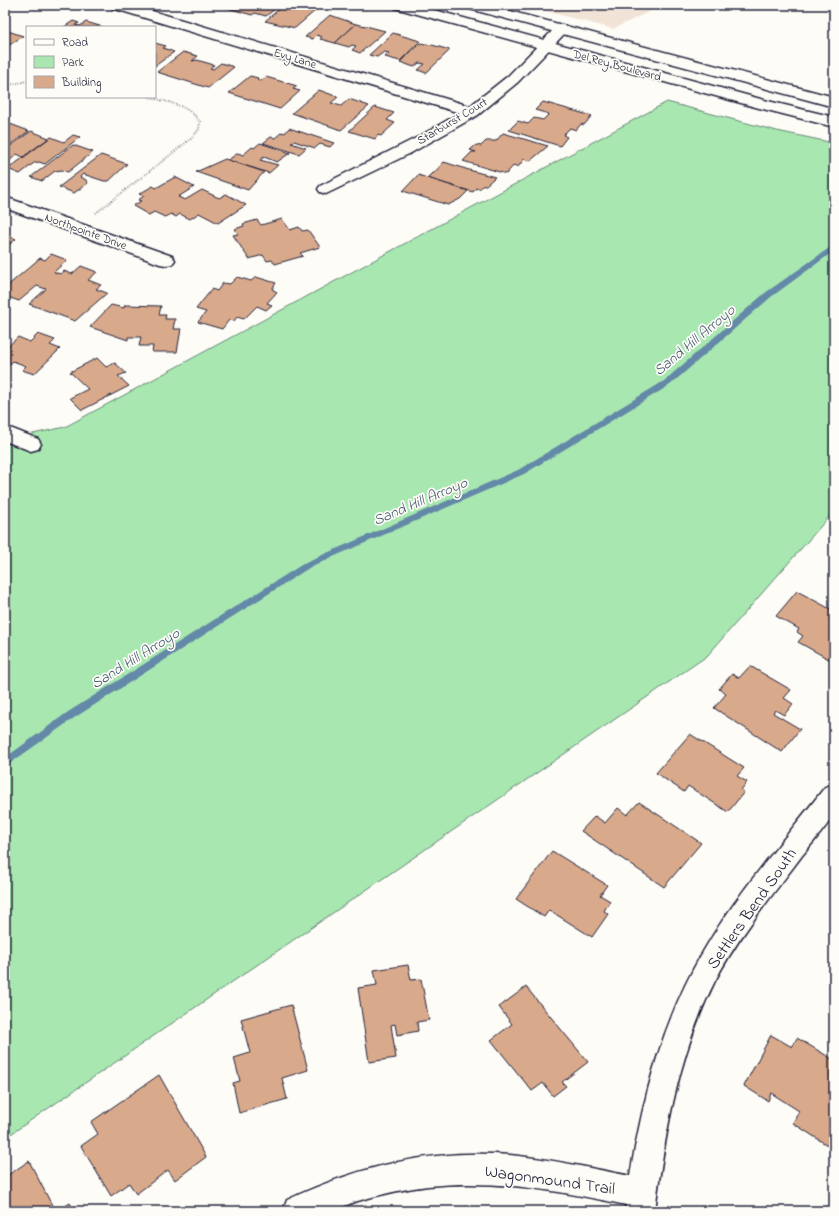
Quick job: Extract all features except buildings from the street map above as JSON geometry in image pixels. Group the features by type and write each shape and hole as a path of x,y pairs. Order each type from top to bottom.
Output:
{"street":[{"name":"Evy Lane","path":"117,5 473,112"},
{"name":"Del Rey Boulevard","path":"400,5 798,114 834,122"},
{"name":"Del Rey Boulevard","path":"471,5 834,102"},
{"name":"Starburst Court","path":"326,189 434,134 473,112 500,90 561,30"},
{"name":"Northpointe Drive","path":"5,202 166,260"},
{"path":"5,433 32,444"},
{"name":"Settlers Bend South","path":"641,1202 650,1141 662,1085 683,1021 700,983 714,957 747,909 834,795"},
{"name":"Wagonmound Trail","path":"298,1211 348,1189 388,1177 428,1170 470,1168 512,1170 641,1202"}],"path":[{"path":"5,86 26,81"},
{"path":"77,228 192,138 202,128 202,123 197,115 152,98"}],"shaded area":[{"path":"523,5 663,5 613,29"}],"green space":[{"path":"667,102 777,131 834,143 834,511 707,656 5,1138 5,440 65,427"}],"waterway":[{"name":"Sand Hill Arroyo","path":"5,763 71,715 309,564 521,472 667,383 768,295 834,248"}]}
